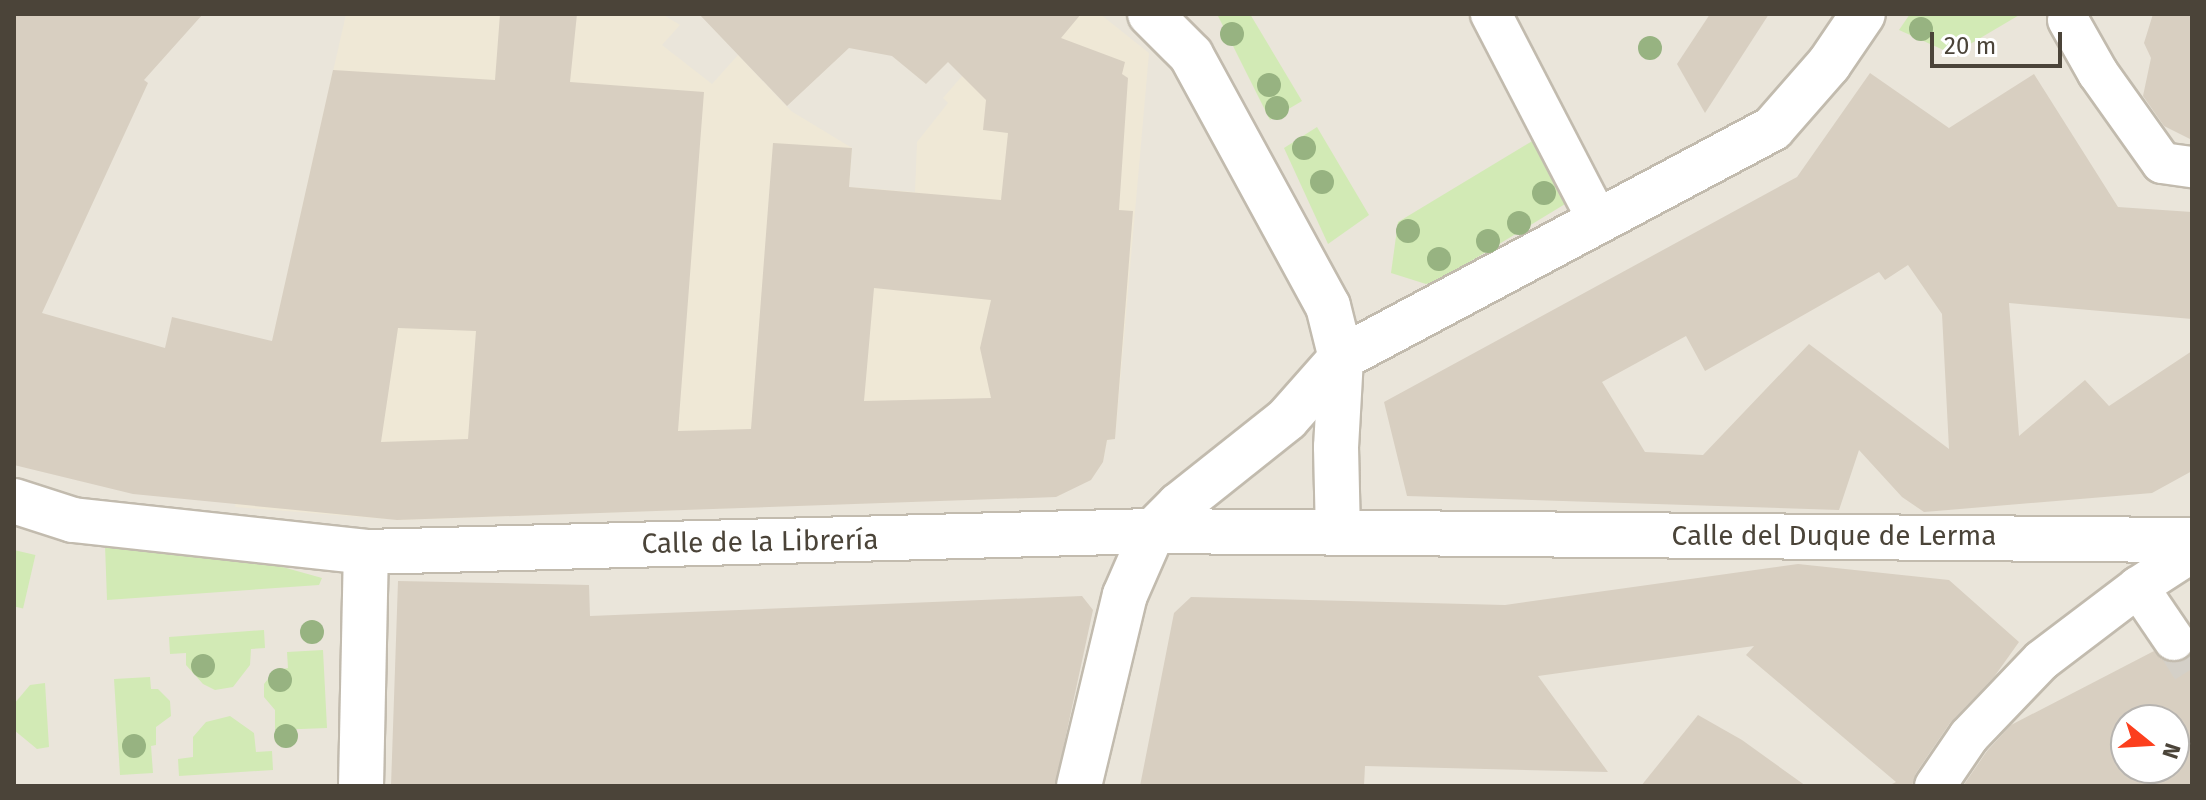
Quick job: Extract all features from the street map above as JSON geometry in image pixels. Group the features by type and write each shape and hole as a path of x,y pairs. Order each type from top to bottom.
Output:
{"street":[{"path":"1150,14 1191,55 1328,306 1341,358 1336,447 1338,533"},
{"path":"1491,14 1596,213"},
{"path":"1079,786 1125,595 1153,531 1287,419 1341,358 1596,213 1773,128 1829,64 1863,14"},
{"path":"2068,20 2098,73 2162,163 2192,167"},
{"path":"1235,460 1237,532"},
{"name":"Calle de la Librería","path":"14,501 73,520 366,552 1153,531 1338,533"},
{"name":"Calle del Duque de Lerma","path":"1338,533 2192,540"},
{"path":"361,786 366,552"},
{"path":"1935,786 1969,736 2042,660 2138,587 2192,552"},
{"path":"2138,587 2174,640"}],"shaded area":[{"path":"14,14 2192,14 2192,786 14,786"},
{"path":"346,14 662,14 680,25 662,45 712,84 738,55 791,111 852,148 849,187 915,192 917,142 948,103 943,98 1016,14 1100,14 1149,53 1115,439 1107,440 1103,462 1091,479 1078,486 1064,487 1060,496 400,520 235,507"}],"green space":[{"path":"1217,14 1250,14 1302,101 1270,120"},
{"path":"1910,14 2021,14 1960,50 1948,52 1899,30"},
{"path":"1317,127 1369,215 1328,244 1284,148"},
{"path":"1534,140 1570,201 1438,281 1426,284 1391,273 1398,222"},
{"path":"105,545 279,566 322,578 319,585 107,600"},
{"path":"14,550 35,555 23,609 14,606"},
{"path":"264,630 265,648 251,649 250,665 233,687 215,690 203,684 186,665 186,653 170,654 169,637"},
{"path":"323,650 327,728 275,730 275,710 264,697 264,684 274,671 288,668 287,652"},
{"path":"150,677 151,689 158,689 170,701 171,716 156,727 156,745 151,746 153,773 120,775 114,679"},
{"path":"45,683 49,747 37,749 14,730 14,704 30,685"},
{"path":"230,716 254,733 256,752 272,751 273,770 179,776 178,759 193,757 193,737 206,722"}],"building":[{"path":"14,14 203,14 144,80 148,83 42,313 165,348 172,317 272,341 333,70 495,80 500,14 577,14 570,82 704,92 678,431 751,429 773,143 852,148 849,187 1001,200 1008,133 983,130 986,100 948,62 926,84 892,56 849,48 787,106 699,14 1081,14 1061,38 1125,62 1122,74 1128,78 1119,210 1133,211 1115,439 1107,440 1103,462 1091,480 1056,497 397,520 133,494 14,465","holes":["874,288 991,300 980,348 991,398 864,401","398,328 476,331 468,439 381,442"]},
{"path":"1710,14 1769,14 1705,113 1677,64"},
{"path":"2153,14 2192,14 2192,140 2164,126 2143,96 2151,58 2144,43"},
{"path":"1870,73 1949,128 2034,74 2118,207 2192,212 2192,319 2009,303 2019,436 2085,380 2109,406 2192,351 2192,471 2152,493 1924,512 1902,497 1859,450 1839,510 1407,496 1384,402 1797,177","holes":["1908,265 1942,314 1949,449 1809,344 1703,455 1645,452 1602,382 1686,336 1705,371 1879,272 1885,280"]},
{"path":"1798,564 1949,580 2019,642 1994,677 1950,723 1916,773 1912,786 1888,786 1896,782 1746,655 1754,646 1538,676 1608,772 1365,766 1364,786 1140,786 1174,613 1191,597 1505,605"},
{"path":"398,581 589,585 590,616 1082,596 1093,610 1055,786 391,786"},
{"path":"2154,651 2163,660 2175,663 2192,653 2192,786 1963,786 1987,751 2011,725"},
{"path":"1698,715 1742,740 1806,786 1641,786"}],"tunnel":[{"path":"2174,640 2192,669"}]}
